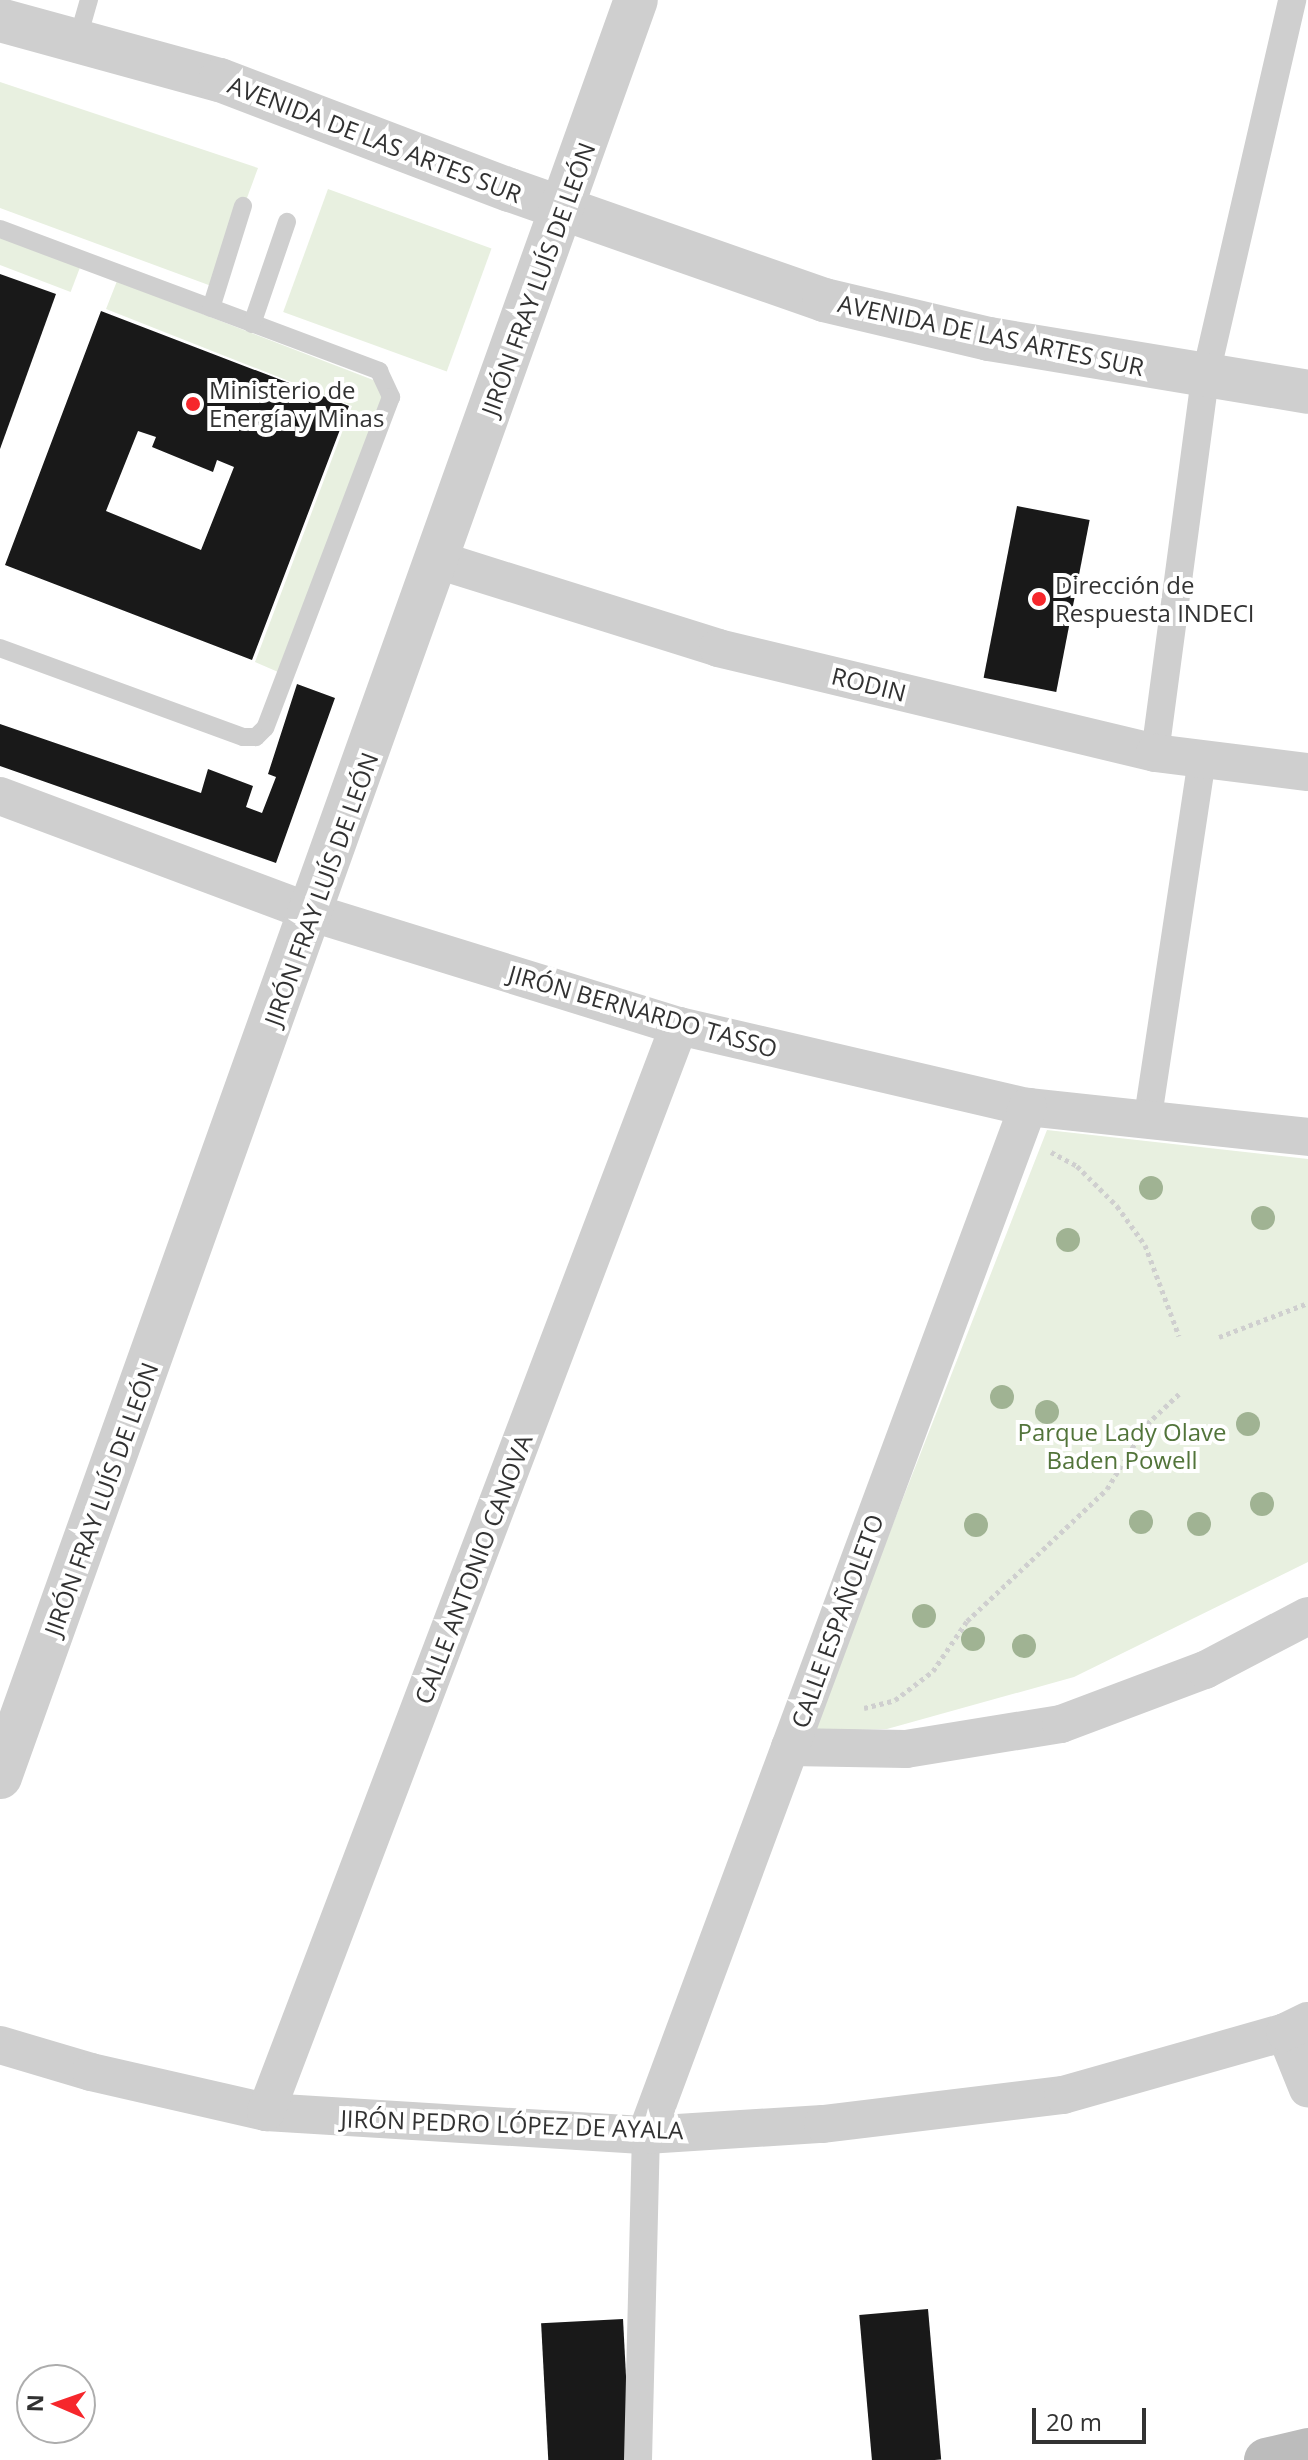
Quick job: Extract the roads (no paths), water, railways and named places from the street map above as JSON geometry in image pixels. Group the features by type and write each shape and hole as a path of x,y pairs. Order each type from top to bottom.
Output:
{"main road":[{"path":"1266,2460 1308,2450"}],"street":[{"name":"JIRÓN FRAY LUÍS DE LEÓN","path":"0,1777 313,913 636,0"},
{"path":"1155,753 1205,378 1292,0"},
{"name":"AVENIDA DE LAS ARTES SUR","path":"0,20 84,19 220,80 562,208 824,300 989,339 1205,378 1308,392"},
{"name":"RODIN","path":"438,560 718,648 1155,753 1308,772"},
{"path":"1147,1123 1202,759"},
{"name":"JIRÓN BERNARDO TASSO","path":"0,796 313,913 679,1026 1023,1120 1147,1123 1308,1137"},
{"name":"CALLE ANTONIO CANOVA","path":"266,2112 679,1026"},
{"name":"CALLE ESPAÑOLETO","path":"646,2135 1023,1120"},
{"path":"794,1737 906,1749 1061,1724 1205,1670 1308,1616"},
{"path":"1297,2026 1308,2089"},
{"name":"JIRÓN PEDRO LÓPEZ DE AYALA","path":"0,2045 91,2072 266,2112 646,2135 823,2124 1063,2095 1297,2026"},
{"path":"638,2460 646,2135"}],"lane":[{"path":"211,308 243,206"},
{"path":"252,324 287,222"},
{"path":"0,229 379,371 391,397 265,728 256,737 243,737 0,648"}],"place":[{"name":"Ministerio de Energía y Minas","path":"193,404"},
{"name":"Dirección de Respuesta INDECI","path":"1039,599"}],"park label":[{"name":"Parque Lady Olave Baden Powell","path":"1122,1446"}]}
